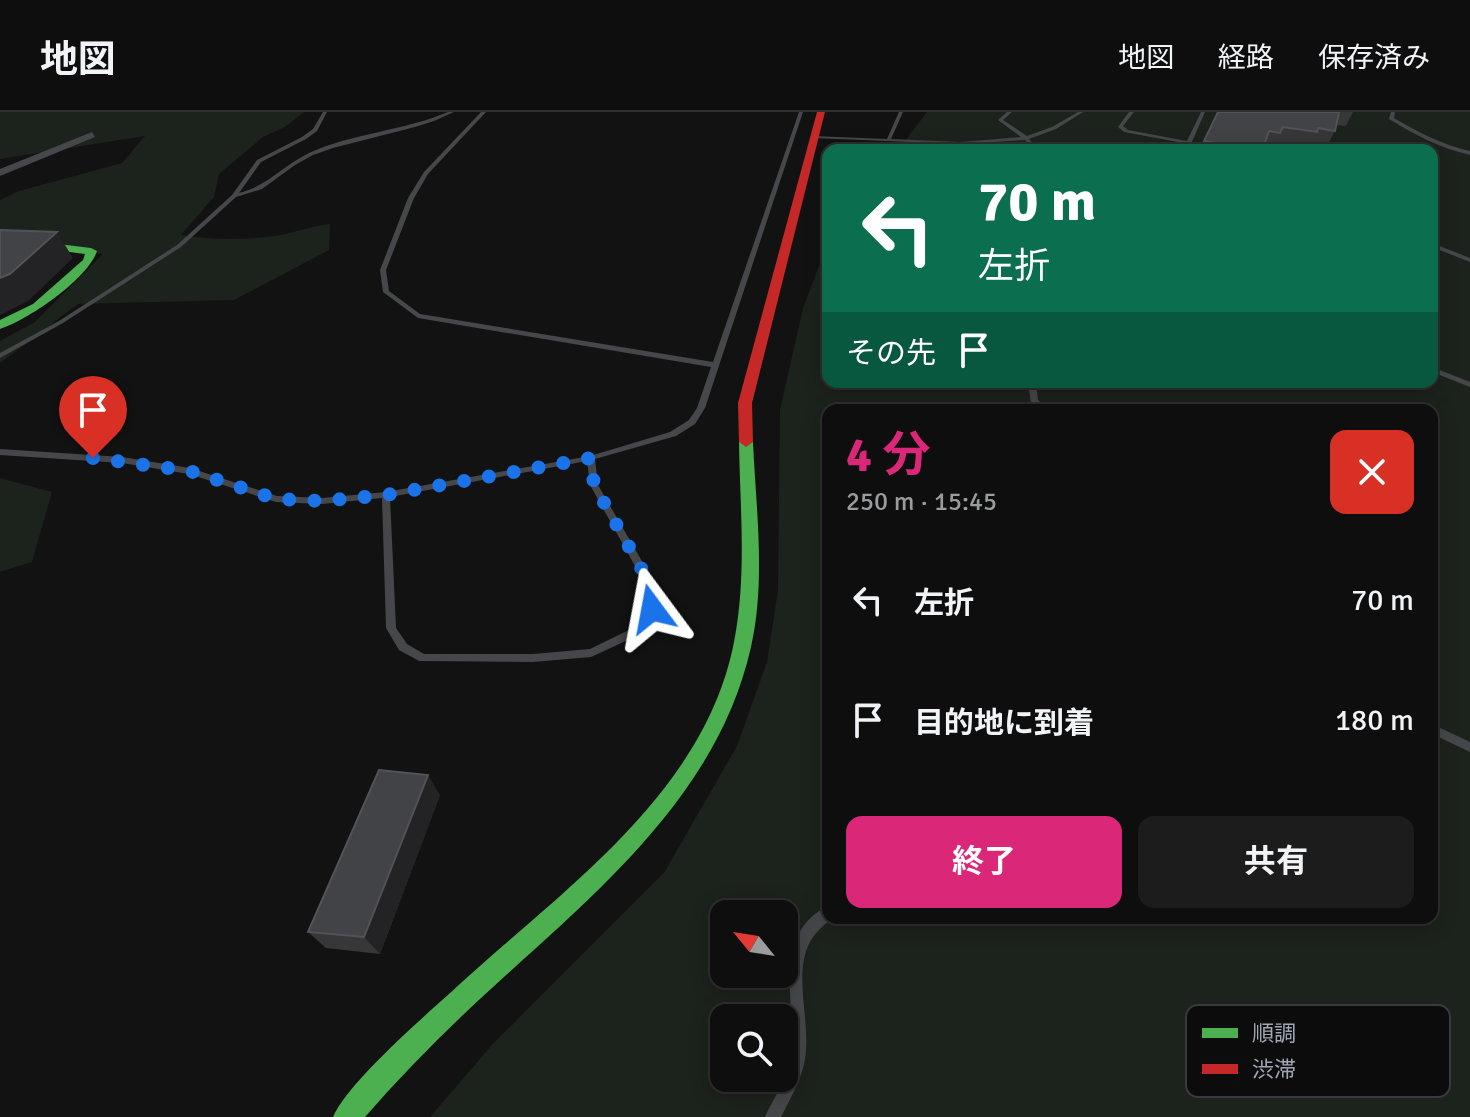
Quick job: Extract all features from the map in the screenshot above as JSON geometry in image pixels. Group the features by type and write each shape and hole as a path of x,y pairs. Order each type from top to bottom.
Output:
{"street":[{"path":"347,1117 409,1049 482,980 599,878 655,817 709,738 737,669 748,612 745,403 821,112"},
{"path":"0,173 92,135 12,155"},
{"path":"0,240 91,251 88,261 37,307 0,325"}],"lane":[{"path":"0,356 61,322 179,246 234,196 259,161 315,130 325,112"},
{"path":"234,196 260,190 291,165 318,151 429,122 452,112"},
{"path":"484,112 426,173 411,198 383,270 386,292 418,316 715,365"},
{"path":"0,452 122,460 190,471 276,499 322,501 386,495 591,458 673,434 692,422 701,408 801,112"},
{"path":"889,140 901,112"},
{"path":"1010,112 1000,120 1031,144"},
{"path":"812,137 976,143 1026,138 1054,128 1081,112"},
{"path":"1132,112 1120,126 1126,131 1189,143"},
{"path":"1189,143 1203,112"},
{"path":"1393,112 1391,118 1401,124 1451,150 1470,153"},
{"path":"889,140 937,144"},
{"path":"1438,247 1470,260"},
{"path":"1438,372 1470,385"},
{"path":"1033,388 1034,401 1038,404"},
{"path":"1031,404 1034,401"},
{"path":"386,495 391,628 403,647 423,658 533,658 591,653 637,631 652,609 645,575 594,485 591,458"},
{"path":"1438,732 1470,747"},
{"path":"773,1117 799,1060 796,962 811,924 822,917"}],"shaded area":[{"path":"0,112 304,112 285,127 263,137 219,174 214,197 181,235 216,239 252,238 330,224 329,250 234,300 78,304 0,363 0,341 35,322 103,254 0,245 0,200 19,191 122,163 145,136 0,159"},
{"path":"927,112 1470,112 1470,1117 430,1117 491,1046 664,873 737,746 767,662 778,590 780,410 803,308 822,258 822,388 1438,388 1438,144 903,144"},
{"path":"0,478 52,492 32,562 0,572"}],"building":[{"path":"1218,112 1339,112 1335,131 1283,127 1280,133 1269,131 1264,144 1204,141"},
{"path":"0,230 57,232 10,274 0,278"},
{"path":"379,770 428,775 364,937 308,932"}],"traffic: fast":[{"path":"0,240 91,251 88,261 37,307 0,325"},
{"path":"347,1117 430,1029 631,842 664,804 692,764 717,719 743,644 750,558 746,442"}],"traffic: jam":[{"path":"746,442 745,403 821,112"}],"route":[{"path":"93,458 190,471 276,499 322,501 386,495 591,458 594,485 645,575 652,609"}]}
